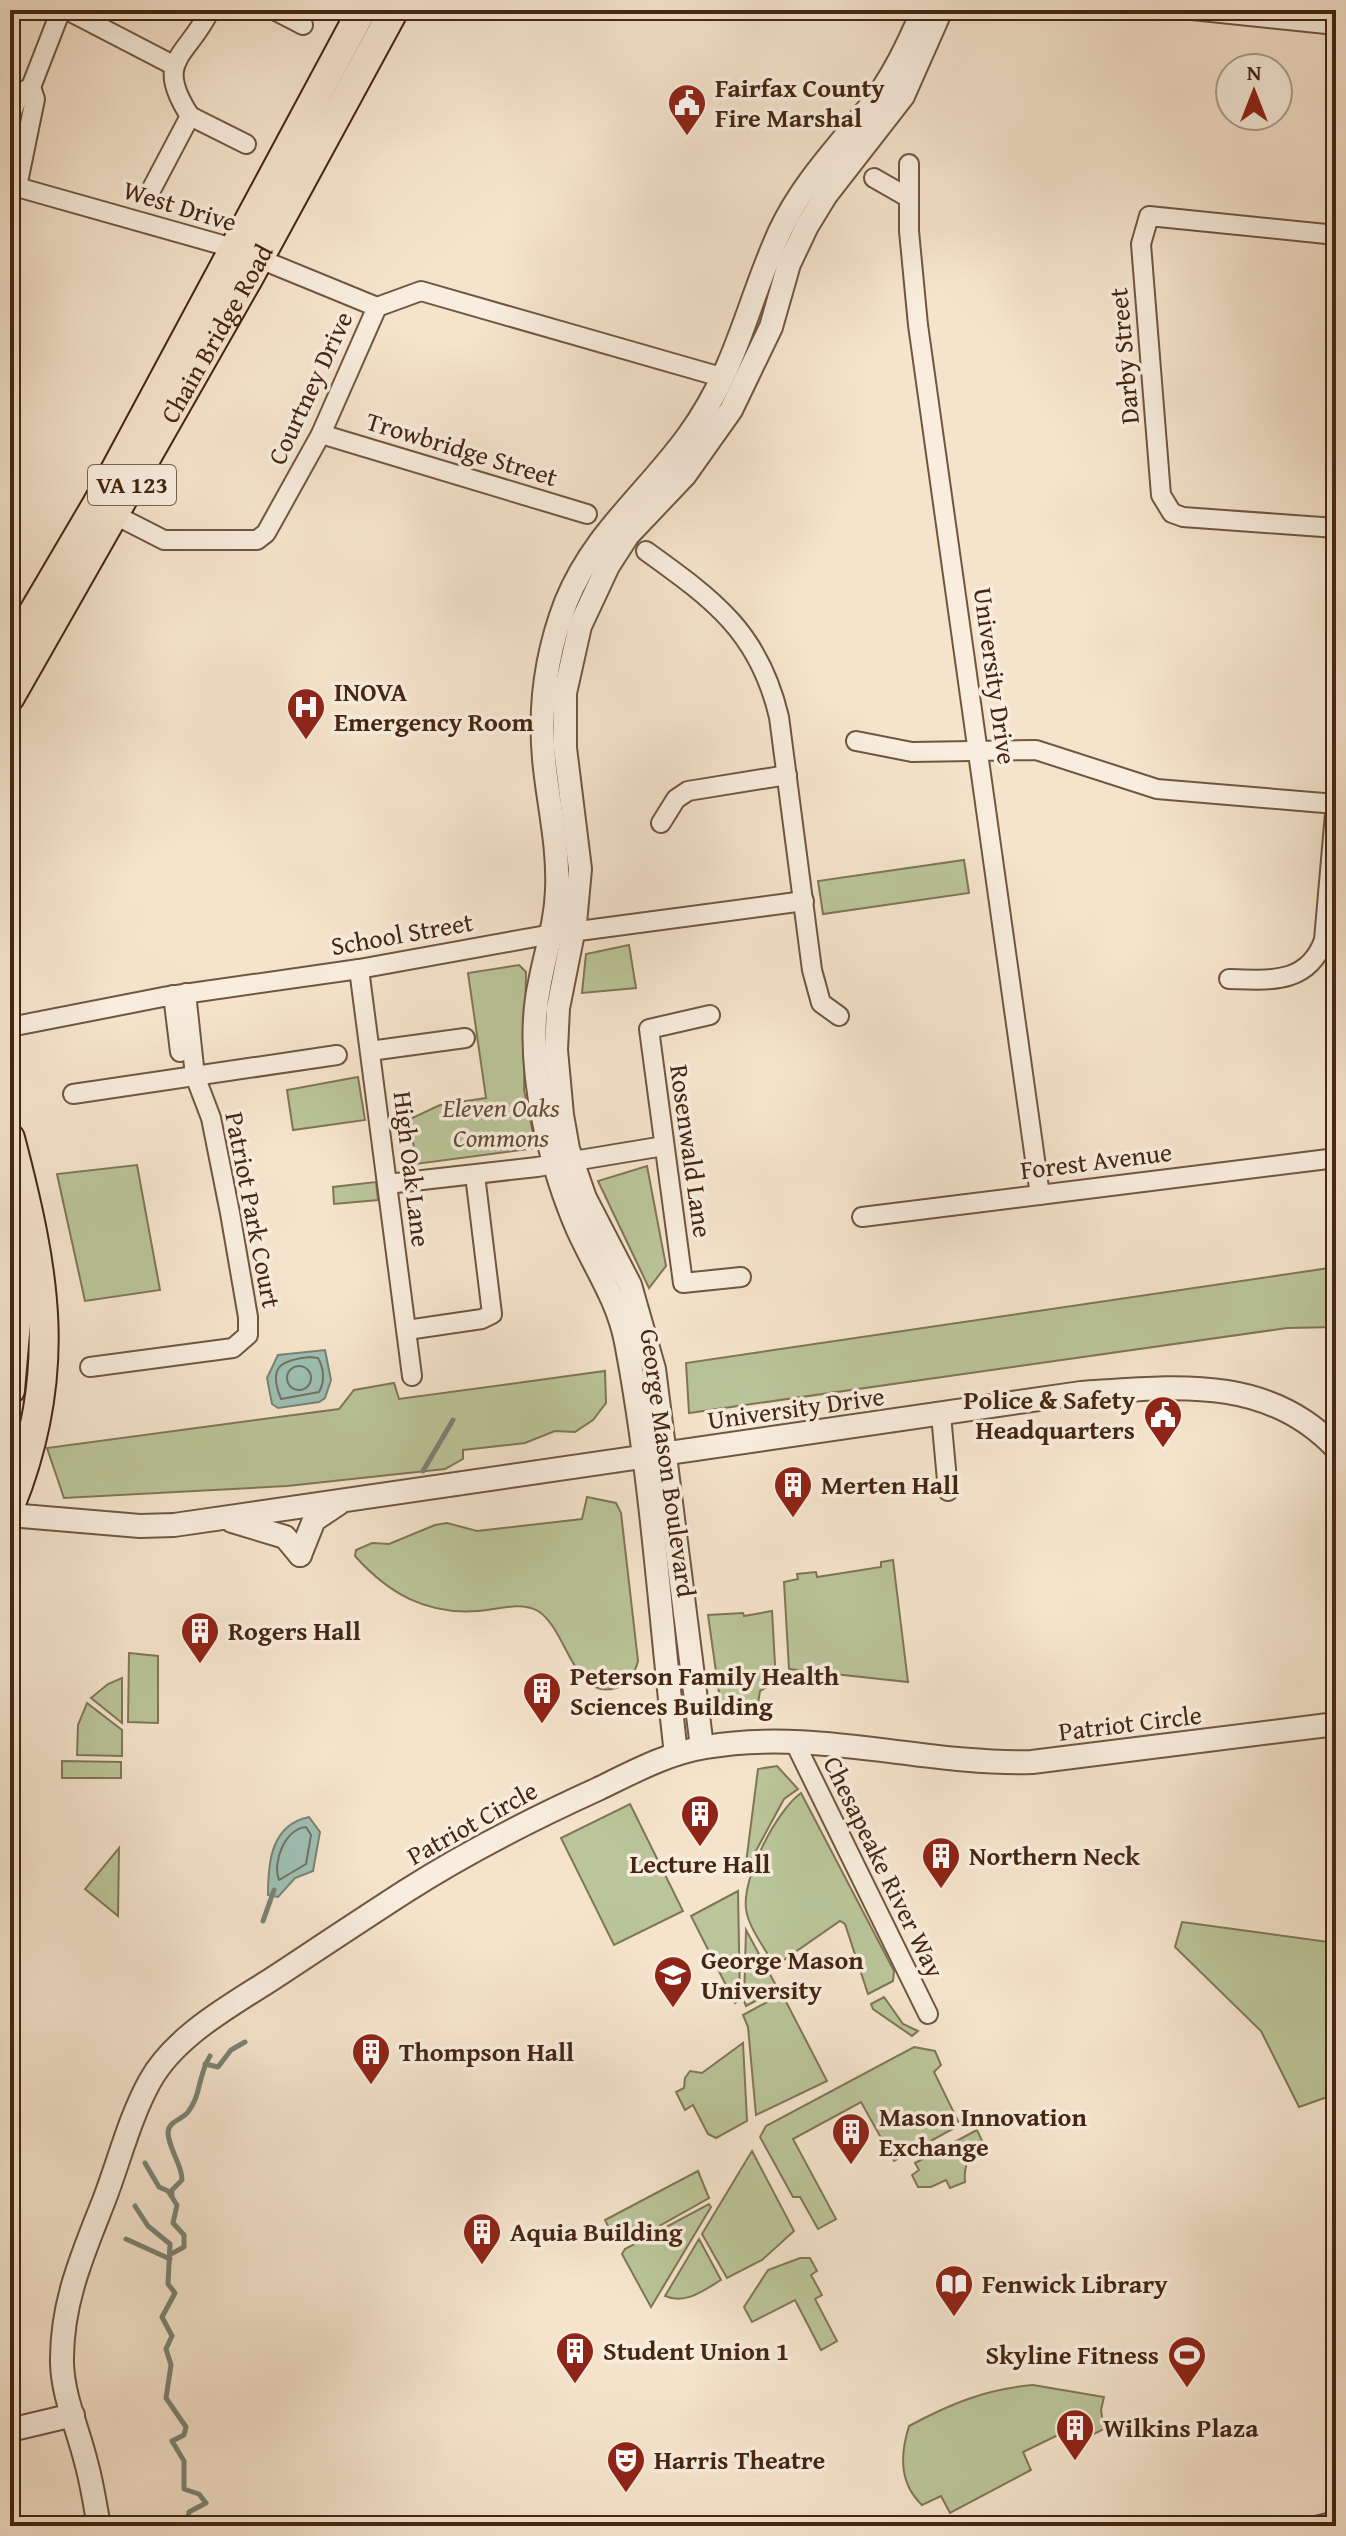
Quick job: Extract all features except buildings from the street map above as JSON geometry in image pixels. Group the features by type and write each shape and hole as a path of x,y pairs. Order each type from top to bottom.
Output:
{"main road":[{"name":"Chain Bridge Road","path":"10,697 29,619 115,515 362,10"},
{"name":"Chain Bridge Road","path":"10,652 245,254 394,10"},
{"path":"10,1138 31,1218 43,1284 46,1349 35,1426 10,1506"},
{"path":"10,1250 17,1311 10,1390"}],"street":[{"path":"10,118 19,94 31,87 64,10 173,65"},
{"path":"210,10 173,65 175,93 190,116 246,144"},
{"path":"274,10 303,25"},
{"name":"George Mason Boulevard","path":"676,1754 654,1456 654,1369 643,1321 630,1285 563,1162 556,1050 563,934 542,714 553,637 569,596 603,534 686,438 713,397 737,350 780,230 806,185 894,71 923,10"},
{"name":"George Mason Boulevard","path":"563,934 580,869 564,718 572,657 592,596 628,535 685,475 731,410 757,359 789,264 807,226 826,195 903,96 941,10"},
{"path":"1193,10 1336,25"},
{"path":"14,186 35,99 31,87"},
{"path":"150,192 190,116"},
{"name":"University Drive","path":"909,164 918,325 1040,1195"},
{"path":"874,178 909,198"},
{"name":"West Drive","path":"14,186 245,254 377,307"},
{"name":"Darby Street","path":"1336,235 1149,216 1141,244 1161,495 1166,507 1183,517 1336,528"},
{"name":"Courtney Drive","path":"115,515 164,540 257,540 266,533 321,434 377,307 421,291 714,375"},
{"name":"Trowbridge Street","path":"321,434 587,514"},
{"path":"646,551 705,593 725,612 752,646 773,693 787,775 812,970 821,1003 839,1016"},
{"path":"856,741 912,752 977,749 1051,752 1123,781 1157,789 1336,803 1324,940 1320,953 1312,964 1289,978 1229,979"},
{"path":"661,823 676,799 688,791 787,775"},
{"name":"School Street","path":"10,1027 179,994 359,969 563,934 804,901"},
{"name":"High Oak Lane","path":"359,969 412,1376"},
{"name":"Patriot Park Court","path":"90,1367 233,1348 248,1335 248,1317 211,1118 195,1076 181,1067 179,994"},
{"name":"Rosenwald Lane","path":"710,1015 649,1029 683,1283 741,1277"},
{"path":"370,1051 465,1038"},
{"path":"73,1094 337,1055"},
{"path":"387,1184 475,1175 664,1146"},
{"name":"Forest Avenue","path":"862,1217 1336,1158"},
{"path":"407,1330 482,1319 492,1314 475,1175"},
{"name":"University Drive","path":"10,1515 140,1526 221,1519 1081,1393 1196,1388 1231,1391 1277,1405 1314,1424 1336,1448"},
{"path":"941,1415 948,1491"},
{"name":"George Mason Boulevard","path":"654,1456 702,1747"},
{"path":"221,1519 285,1537 300,1555 314,1520 343,1501"},
{"name":"Patriot Circle","path":"99,2526 62,2366 62,2333 69,2291 128,2129 152,2078 179,2046 246,1995 453,1861 566,1804 676,1754 702,1747 762,1740 794,1741 1007,1763 1173,1747 1336,1724"},
{"name":"Chesapeake River Way","path":"794,1741 928,2014"},
{"path":"10,2430 73,2415"},
{"path":"1316,2526 1336,2521"}],"green space":[{"path":"964,860 969,893 823,914 818,881"},
{"path":"629,945 636,988 582,993 586,954"},
{"name":"Eleven Oaks Commons","path":"519,965 526,972 524,1090 536,1148 416,1164 410,1119 440,1105 486,1098 468,973"},
{"path":"358,1077 365,1120 293,1130 287,1090"},
{"path":"137,1165 160,1290 85,1301 57,1174"},
{"path":"647,1166 666,1266 649,1288 598,1181"},
{"path":"376,1182 378,1200 334,1204 333,1187"},
{"path":"1336,1267 1336,1327 1287,1328 689,1413 686,1363"},
{"path":"605,1371 606,1403 593,1420 575,1432 555,1431 525,1443 463,1450 463,1459 445,1469 287,1486 64,1498 47,1448 339,1409 354,1390 394,1383 399,1399"},
{"path":"587,1497 616,1503 621,1513 638,1661 631,1678 616,1688 602,1689 590,1684 572,1662 548,1620 538,1611 516,1606 459,1611 425,1605 395,1591 355,1556 356,1550 372,1543 389,1544 447,1523 477,1531 582,1519"},
{"path":"893,1560 908,1682 789,1669 784,1582 798,1579 797,1574 816,1572 817,1577 881,1567 881,1562"},
{"path":"772,1611 776,1682 760,1691 757,1710 746,1711 746,1716 722,1714 708,1615 743,1613 744,1616"},
{"path":"129,1653 158,1656 158,1723 128,1722"},
{"path":"122,1678 122,1723 91,1698 108,1684"},
{"path":"87,1703 122,1730 122,1756 77,1755 78,1725"},
{"path":"62,1761 121,1762 121,1778 62,1778"},
{"path":"777,1766 798,1789 784,1799 745,1871 758,1769"},
{"path":"801,1793 894,1971 893,1981 868,1994 845,1924 840,1921 775,1966 747,1916 746,1896 755,1863 781,1814"},
{"path":"630,1804 683,1911 614,1945 561,1838"},
{"path":"119,1848 118,1916 85,1889"},
{"path":"738,1891 740,2000 735,2003 691,1916"},
{"path":"1182,1922 1336,1943 1336,2094 1299,2107 1261,2031 1175,1947"},
{"path":"746,1930 778,1989 746,2006 744,2001"},
{"path":"782,1994 827,2081 756,2115 748,2027 743,2015"},
{"path":"884,1997 903,2024 918,2031 912,2036 873,2009 871,2004"},
{"path":"743,2043 747,2121 716,2138 708,2134 693,2105 685,2110 676,2092 684,2088 690,2071 702,2073"},
{"path":"914,2047 935,2051 941,2065 934,2072 960,2125 894,2161 861,2102 793,2139 836,2219 818,2229 800,2197 793,2197 760,2137 766,2126"},
{"path":"977,2130 983,2143 969,2159 965,2182 950,2188 946,2180 931,2187 918,2187 912,2175 919,2170 915,2163"},
{"path":"752,2151 794,2231 762,2260 727,2278 702,2234"},
{"path":"698,2171 709,2198 643,2235 640,2225 629,2228 621,2224 610,2230 605,2220"},
{"path":"709,2204 711,2207 651,2307 622,2254 625,2249"},
{"path":"699,2239 721,2280 687,2298 665,2296"},
{"path":"800,2258 810,2258 817,2271 811,2275 822,2295 815,2299 837,2341 821,2350 795,2300 752,2322 744,2307 768,2270"},
{"path":"1033,2385 1104,2397 1101,2410 1104,2429 1068,2447 1060,2434 1023,2452 1031,2470 950,2513 941,2496 922,2505 905,2478 903,2458 909,2426 969,2399"}],"water":[{"path":"325,1350 331,1380 325,1398 319,1402 278,1408 272,1404 267,1378 278,1355"},
{"path":"309,1817 320,1832 313,1871 295,1878 278,1897 268,1895 271,1858 279,1836 296,1821"}],"waterway":[{"path":"423,1471 453,1420"},
{"path":"263,1921 274,1890"},
{"path":"205,2064 218,2067 231,2050 245,2042"},
{"path":"172,2196 172,2190 182,2180 169,2139 169,2129 192,2106 210,2056"},
{"path":"145,2163 159,2187 168,2191 177,2205 173,2223 184,2235 184,2247 171,2254"},
{"path":"135,2206 148,2226 170,2244 168,2284 175,2293 162,2317 172,2336 166,2349 171,2365 166,2398 186,2427 184,2435 172,2441 184,2461 184,2489 199,2494 206,2503 189,2512 188,2517 197,2526"},
{"path":"126,2239 170,2259"}],"place":[{"name":"Fairfax County Fire Marshal","path":"687,137"},
{"name":"INOVA Emergency Room","path":"306,741"},
{"name":"Police & Safety Headquarters","path":"1163,1449"},
{"name":"Merten Hall","path":"793,1519"},
{"name":"Rogers Hall","path":"200,1665"},
{"name":"Peterson Family Health Sciences Building","path":"542,1725"},
{"name":"Lecture Hall","path":"700,1848"},
{"name":"Northern Neck","path":"941,1890"},
{"name":"George Mason University","path":"673,2009"},
{"name":"Thompson Hall","path":"371,2086"},
{"name":"Mason Innovation Exchange","path":"851,2166"},
{"name":"Aquia Building","path":"482,2266"},
{"name":"Fenwick Library","path":"954,2318"},
{"name":"Student Union 1","path":"575,2385"},
{"name":"Skyline Fitness","path":"1187,2389"},
{"name":"Wilkins Plaza","path":"1075,2462"},
{"name":"Harris Theatre","path":"626,2494"}]}
